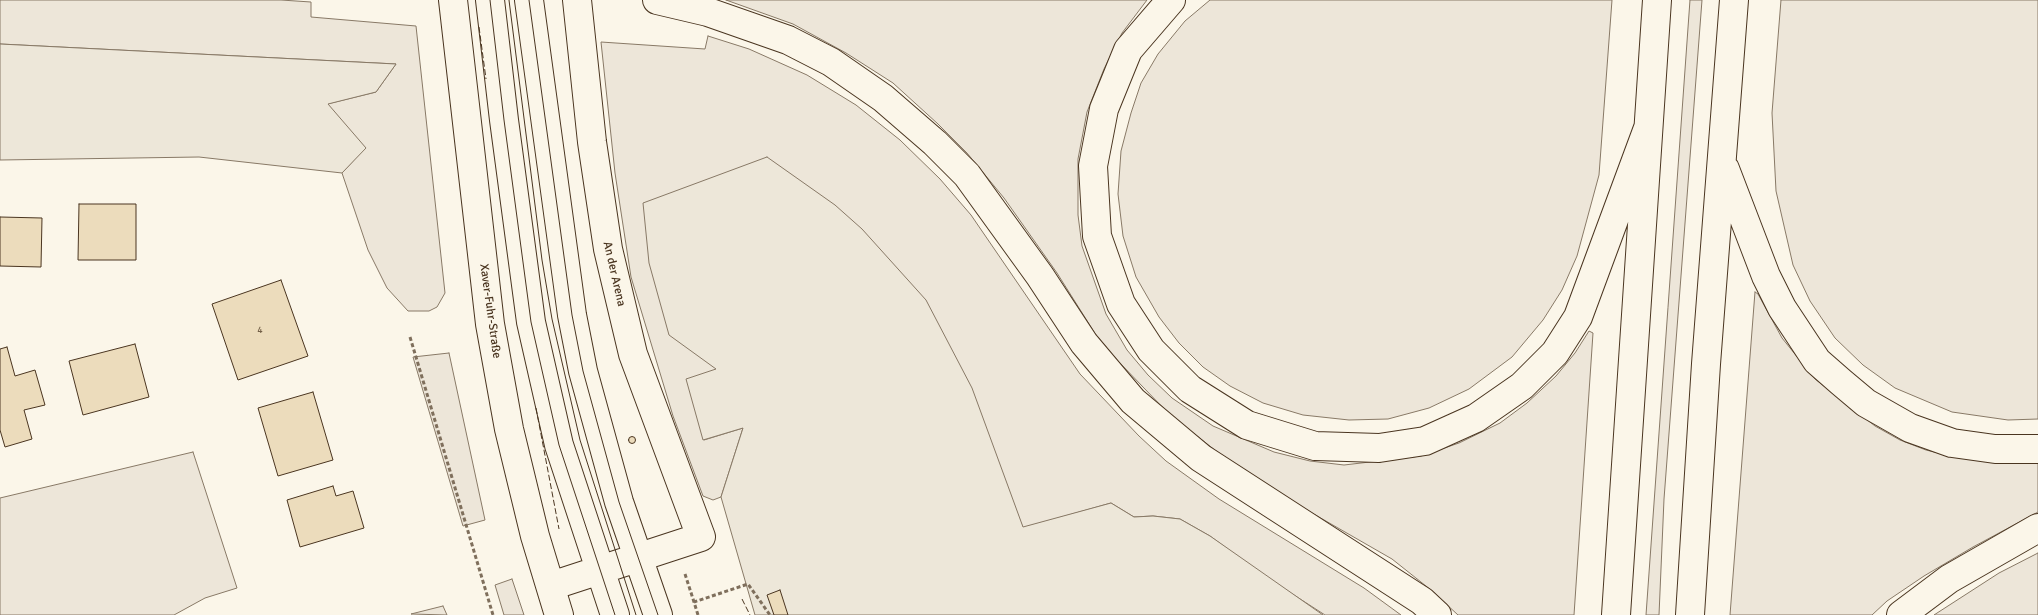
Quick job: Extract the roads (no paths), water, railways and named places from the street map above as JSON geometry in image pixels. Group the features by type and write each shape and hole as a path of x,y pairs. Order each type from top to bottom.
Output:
{"main road":[{"name":"Xaver-Fuhr-Straße","path":"453,0 490,324 509,429 535,536 559,615"},
{"path":"490,0 531,322 559,445 599,570 616,615"},
{"path":"529,0 572,315 600,435 638,558 658,615"},
{"name":"An der Arena","path":"577,0 592,142 608,249 633,354 701,537 638,558"},
{"path":"657,0 708,12 788,40 831,62 883,98 935,143 967,175 1040,276 1084,342 1132,402 1201,458 1422,601 1437,615"},
{"path":"1171,0 1128,50 1104,109 1093,166 1097,236 1121,304 1151,350 1190,389 1247,425 1315,446 1379,448 1425,441 1476,418 1522,386 1555,353 1578,317 1648,128"},
{"path":"1616,615 1657,0"},
{"path":"1690,615 1706,364 1734,0"},
{"path":"1722,163 1766,276 1786,314 1818,361 1866,403 1910,428 1952,443 1995,449 2038,449"},
{"path":"1900,615 1949,579 2038,528"},
{"path":"550,586 638,558"}],"tram line":[{"path":"490,0 531,322 559,445 615,615"},
{"path":"509,0 542,260 552,319 580,440 636,615"},
{"path":"529,0 572,315 583,371 619,502 658,615"}]}
